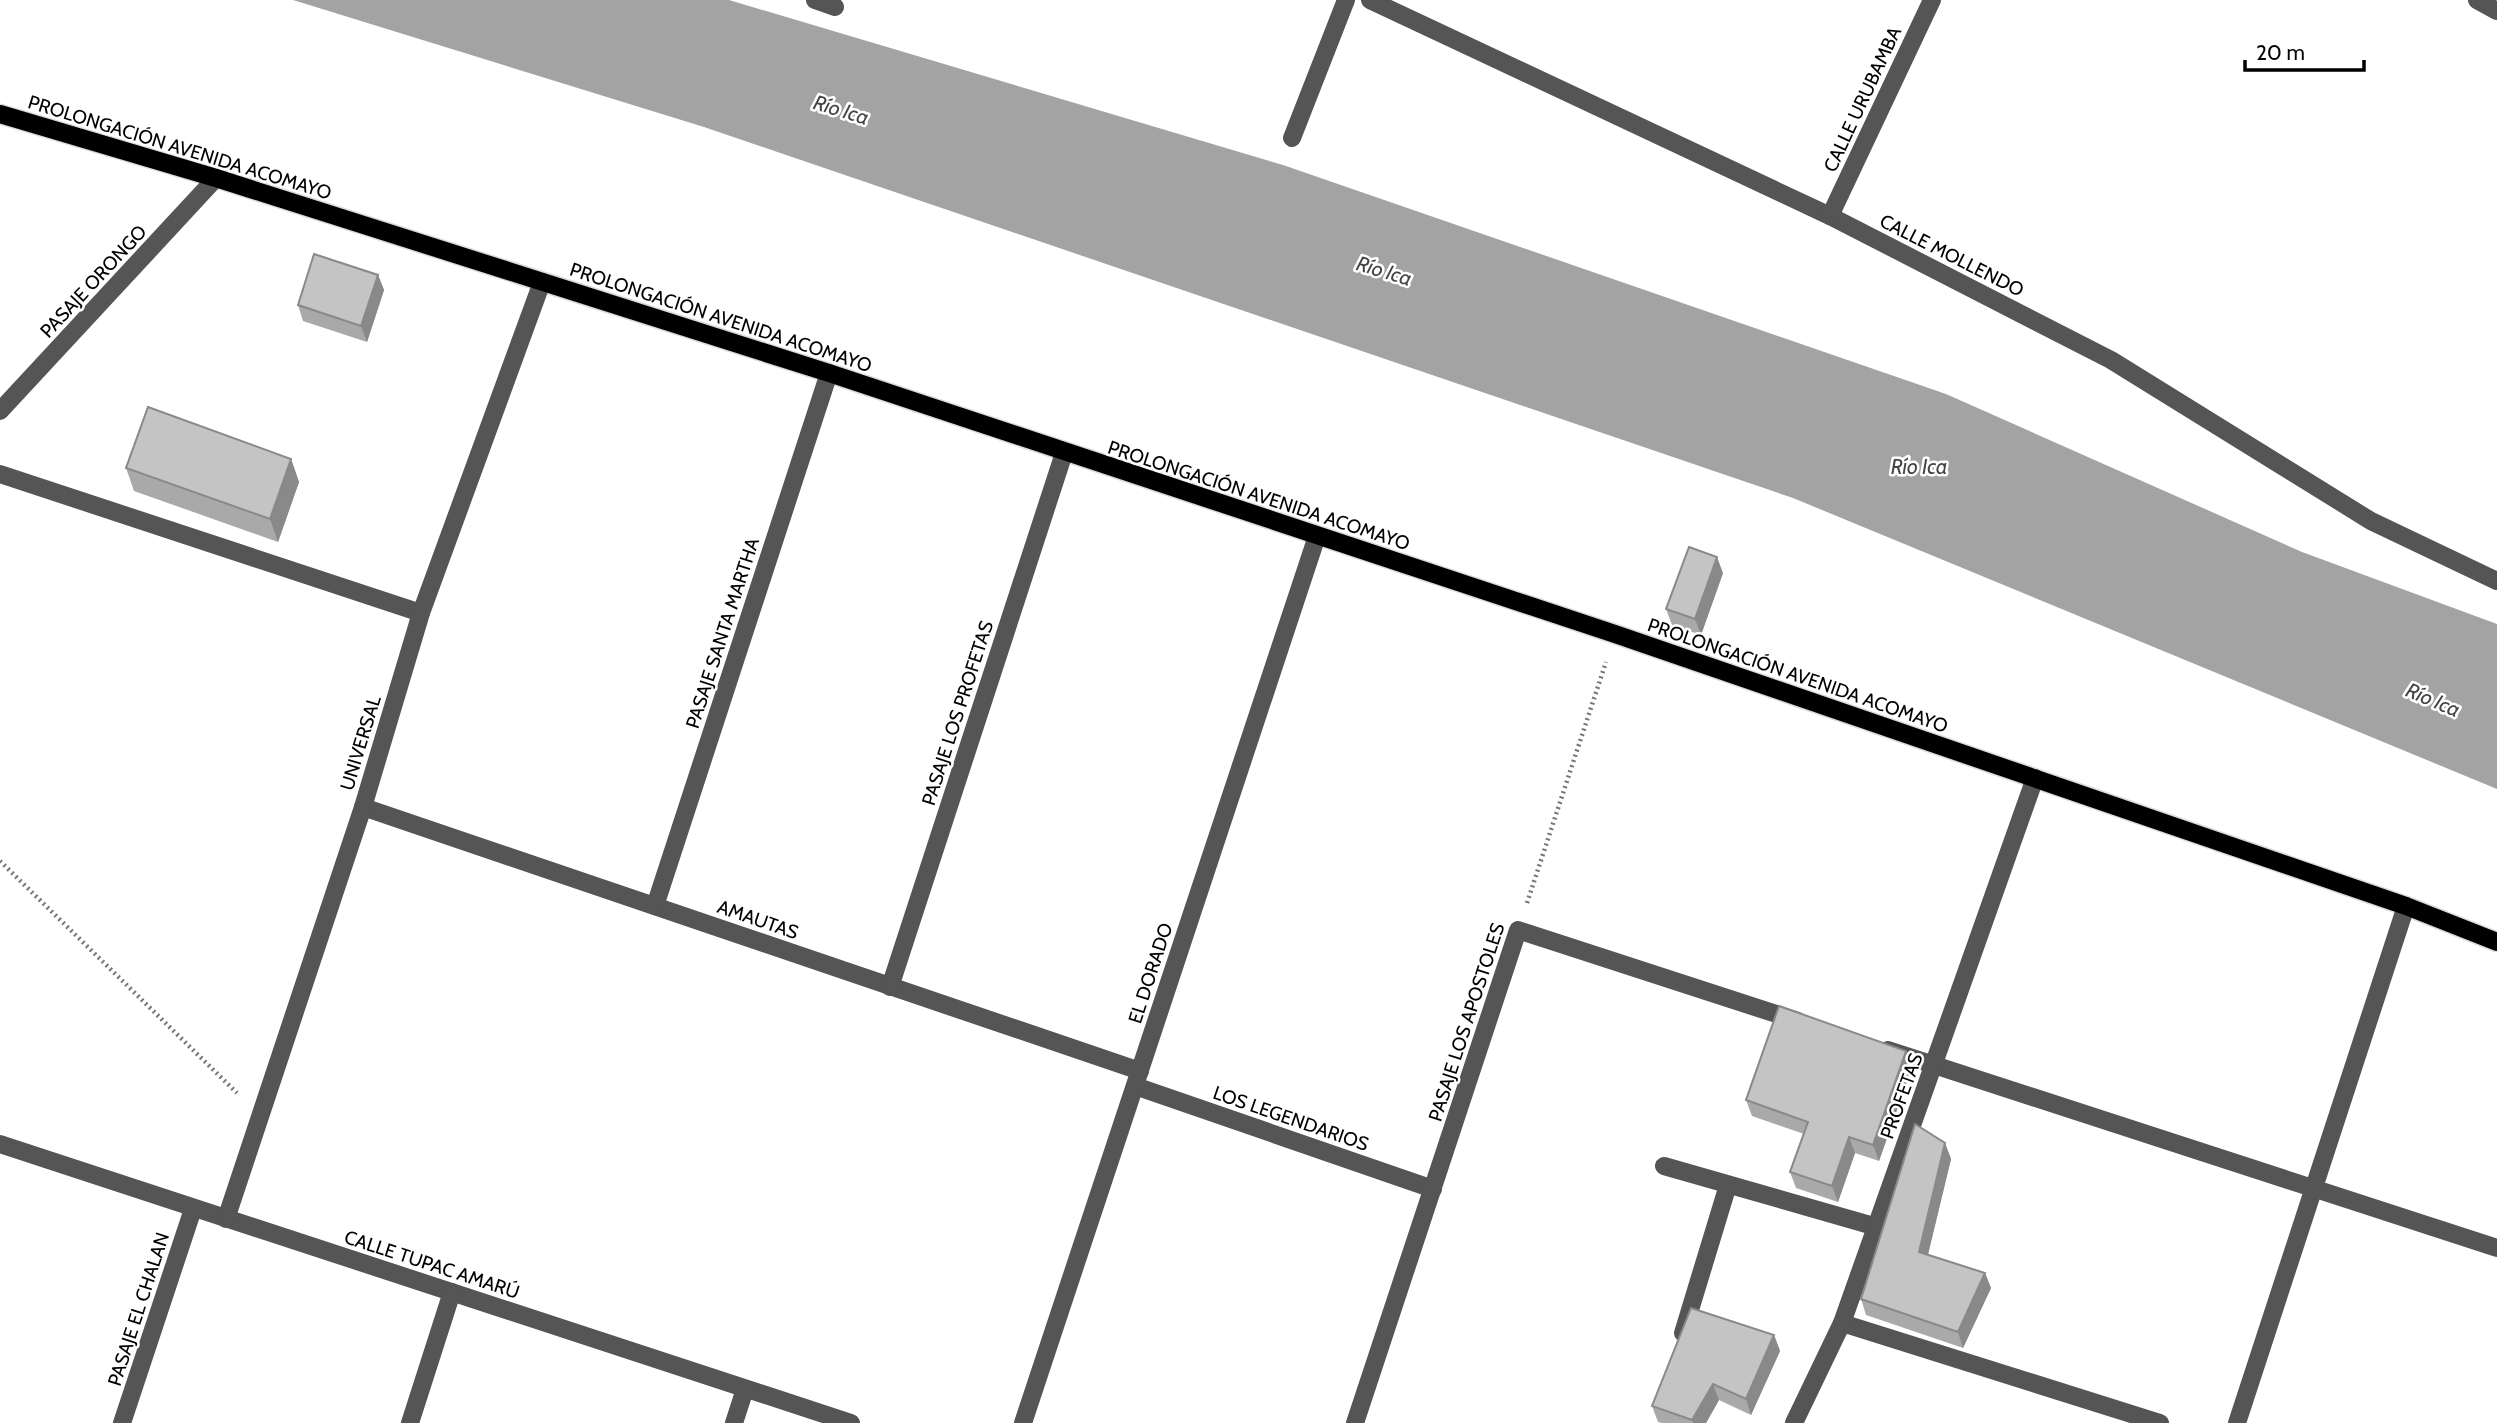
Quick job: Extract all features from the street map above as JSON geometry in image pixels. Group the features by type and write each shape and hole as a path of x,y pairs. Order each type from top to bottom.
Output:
{"main road":[{"name":"PROLONGACIÓN AVENIDA ACOMAYO","path":"0,114 216,178 829,373 1615,634 2406,906 2497,942"}],"street":[{"path":"815,0 835,7"},
{"path":"1292,138 1346,0"},
{"name":"CALLE URUBAMBA","path":"1830,216 1932,0"},
{"path":"2477,0 2497,11"},
{"name":"CALLE MOLLENDO","path":"1382,2 1830,216 2110,360 2371,521 2497,581"},
{"name":"PASAJE ORONGO","path":"0,411 216,178"},
{"name":"UNIVERSAL","path":"226,1219 363,807 421,613 542,282"},
{"name":"PASAJE SANTA MARTHA","path":"654,906 829,373"},
{"name":"PASAJE LOS PROFETAS","path":"890,986 1064,453"},
{"path":"0,474 421,613"},
{"name":"EL DORADO","path":"1023,1423 1317,536"},
{"name":"PROFETAS","path":"1794,1423 1842,1323 2035,778"},
{"name":"AMAUTAS","path":"363,807 890,986 1137,1079"},
{"path":"2237,1423 2406,906"},
{"path":"1518,930 1818,1027"},
{"name":"PASAJE LOS APOSTOLES","path":"1355,1423 1518,930"},
{"path":"1870,1044 2497,1248"},
{"name":"LOS LEGENDARIOS","path":"1137,1079 1433,1189"},
{"name":"CALLE TUPAC AMARÚ","path":"0,1144 851,1423"},
{"path":"1664,1166 1877,1227"},
{"path":"1676,1357 1728,1185"},
{"name":"PASAJE EL CHALAN","path":"122,1423 193,1209"},
{"path":"410,1423 452,1292"},
{"path":"1842,1323 2160,1423"},
{"path":"734,1423 745,1389"}],"path":[{"name":"PASAJE LOS APOSTOLES","path":"1518,930 1615,634"},
{"path":"0,861 260,1115"}],"water":[{"name":"Río Ica","path":"293,0 729,0 1283,165 1946,394 2302,552 2497,624 2497,789 1793,498 704,127"}],"building":[{"path":"314,254 378,275 361,326 298,305"},
{"path":"148,407 291,459 270,519 126,468"},
{"path":"1689,547 1717,557 1695,619 1666,609"},
{"path":"1779,1006 1906,1051 1873,1145 1849,1137 1832,1186 1790,1172 1808,1122 1746,1100"},
{"path":"1915,1124 1945,1143 1919,1252 1985,1273 1958,1332 1861,1299"},
{"path":"1691,1308 1774,1335 1746,1399 1713,1384 1692,1420 1652,1406"}]}
